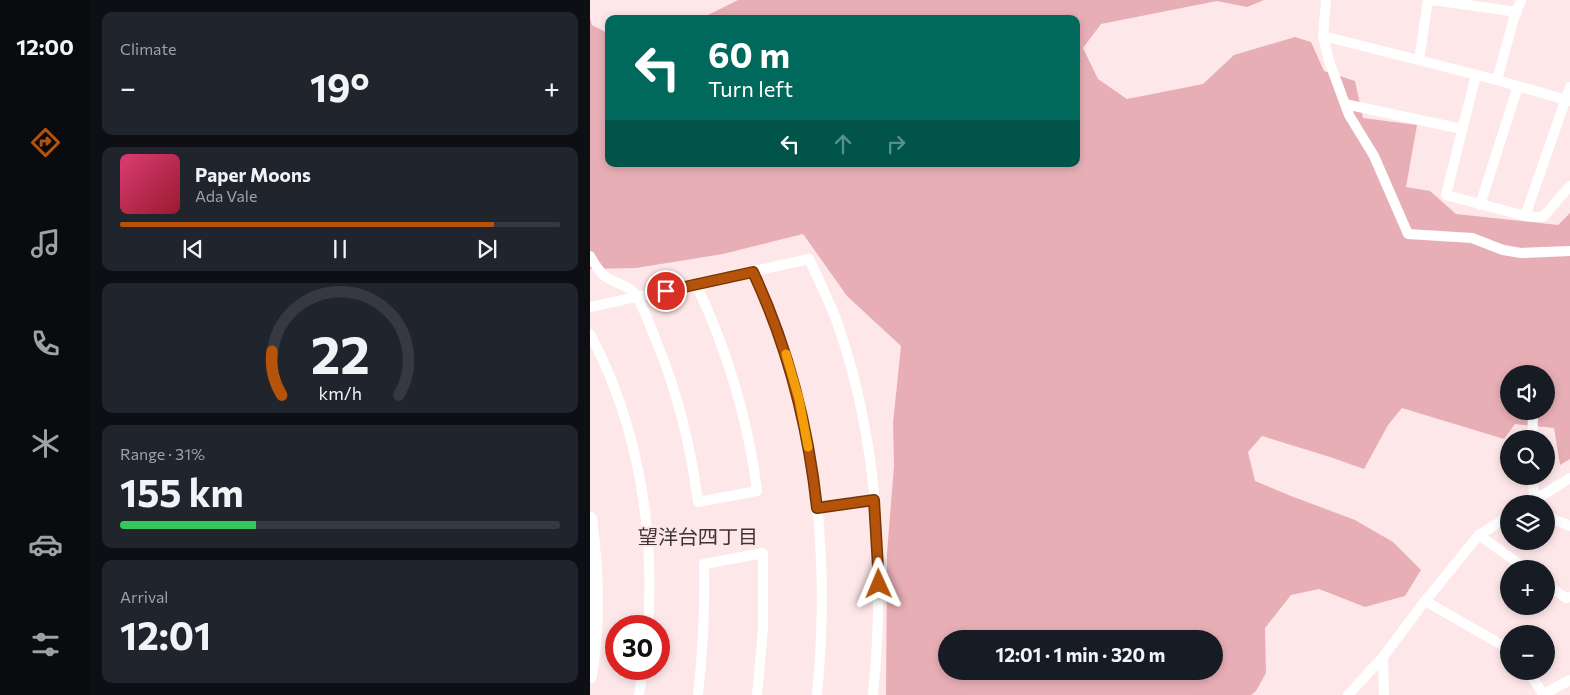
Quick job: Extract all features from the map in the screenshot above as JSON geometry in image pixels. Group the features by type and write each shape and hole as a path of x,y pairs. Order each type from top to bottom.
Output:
{"main road":[{"path":"590,518 596,590 595,628 590,676"}],"street":[{"path":"1326,0 1323,36 1329,60 1349,115 1374,156 1408,234 1472,238 1503,250 1521,253 1570,251"},
{"path":"1419,60 1428,0"},
{"path":"1433,0 1517,12"},
{"path":"1497,80 1521,0"},
{"path":"1323,36 1568,100"},
{"path":"1476,75 1446,195 1525,216 1542,217 1570,186"},
{"path":"1480,205 1518,86"},
{"path":"1525,216 1568,100 1570,87"},
{"path":"1345,104 1462,129"},
{"path":"590,256 604,276 629,287 637,297 654,334 674,390 690,455 698,502 757,491 749,441 733,376 716,329 696,284"},
{"path":"590,307 809,259 837,322 863,421 874,500 879,584 873,695"},
{"path":"753,272 767,302 790,366 806,433 817,508 822,596 817,695"},
{"path":"590,334 608,371 620,402 637,465 647,526 649,557 648,615"},
{"path":"1542,495 1570,478"},
{"path":"817,508 874,500"},
{"path":"1555,520 1570,526"},
{"path":"1348,695 1383,657 1479,534 1500,521"},
{"path":"1479,534 1514,560"},
{"path":"698,695 704,631 704,564 763,553 763,629 757,695"},
{"path":"1555,590 1566,598 1570,597"},
{"path":"1425,601 1500,644"},
{"path":"1383,657 1384,695"},
{"path":"639,695 641,680"},
{"path":"1534,680 1543,695 1570,680"}],"shaded area":[{"path":"738,0 1264,0 1247,7 1217,1 1101,24 1083,48 1098,79 1127,99 1203,84 1234,55 1295,37 1311,42 1324,71 1355,81 1363,118 1417,125 1406,187 1430,191 1456,214 1558,225 1570,213 1570,459 1560,465 1554,428 1515,424 1511,430 1500,430 1500,438 1402,408 1388,425 1364,469 1262,436 1248,452 1255,481 1355,520 1393,542 1421,570 1405,596 1365,607 1319,589 1291,595 1265,628 1266,673 1256,691 1251,695 886,695 887,553 894,466 893,423 901,346 847,296 803,234 723,254 636,268 590,269 590,18 592,25 605,32 605,167 1080,167 1080,15 708,15"}],"slow traffic":[{"path":"786,354 799,399 808,447"}],"district":[{"name":"望洋台四丁目","path":"698,536"}],"route":[{"path":"666,291 753,272 779,334 799,399 812,466 817,508 874,500 879,584"}]}
